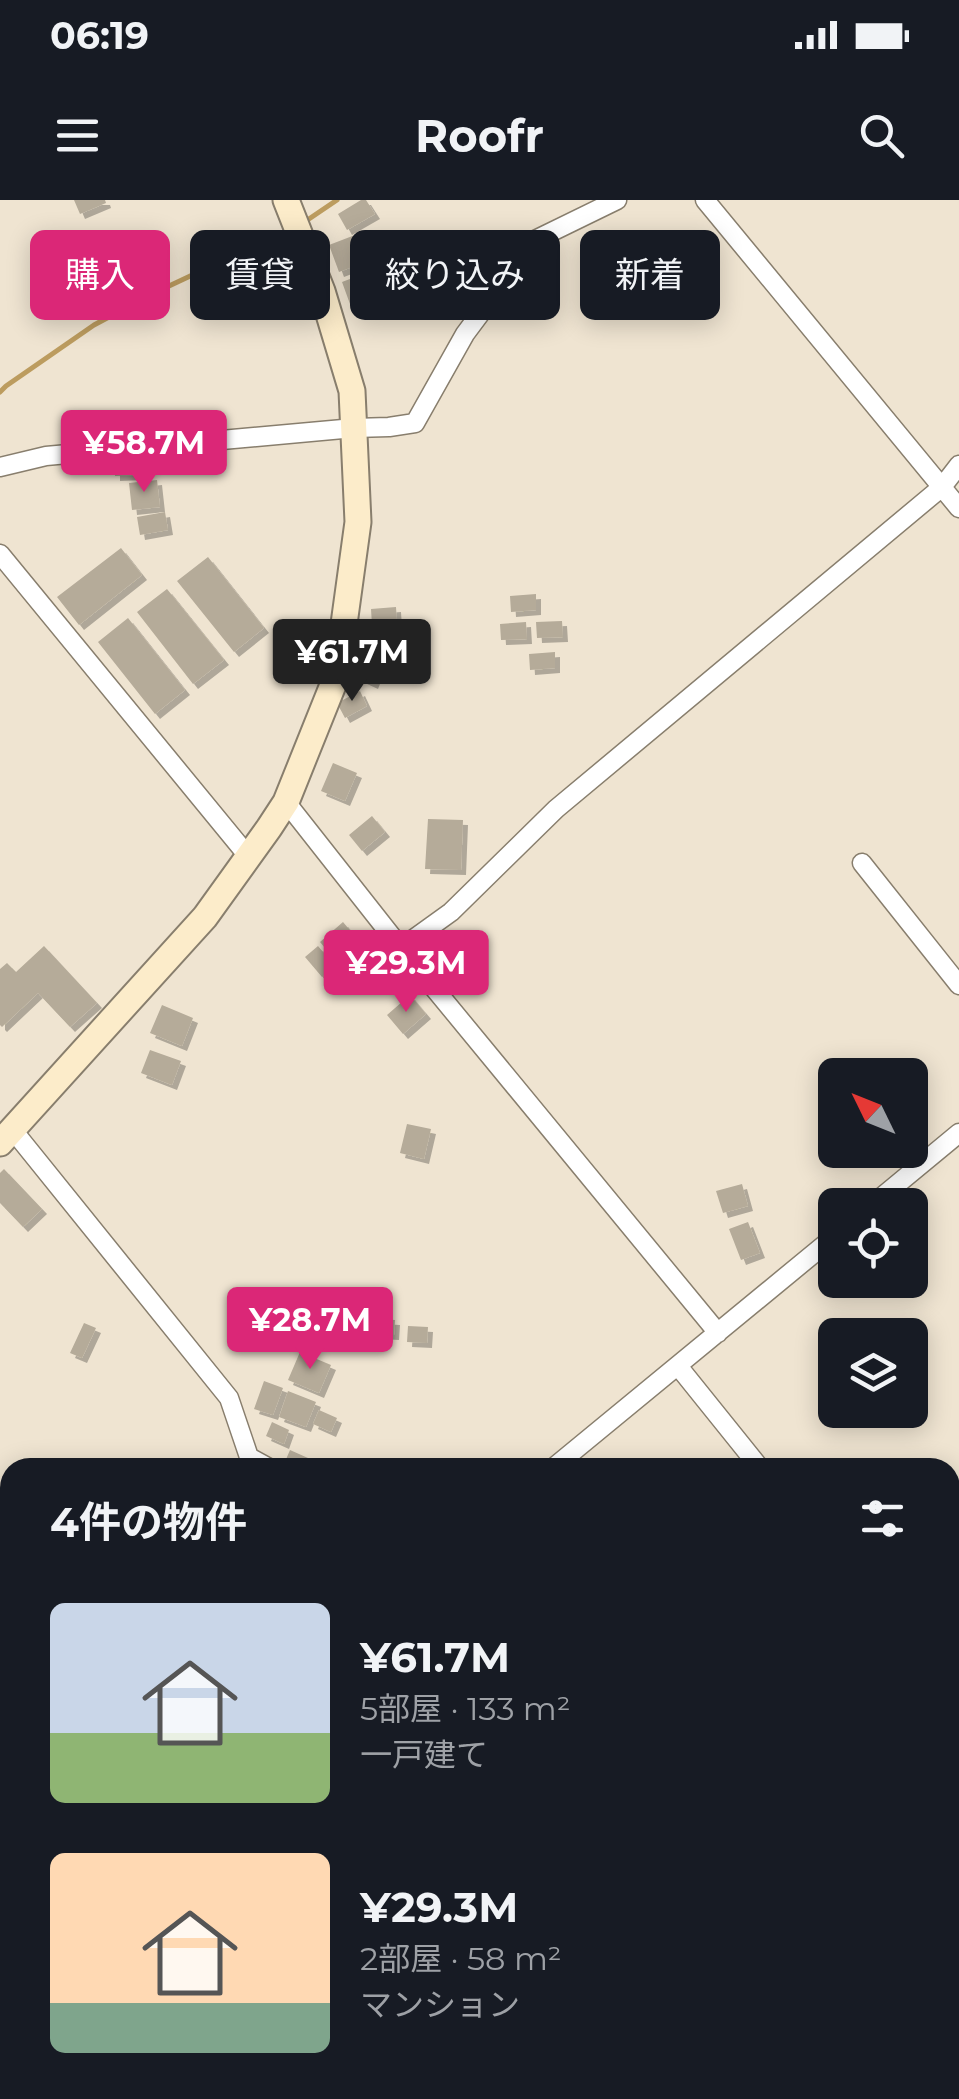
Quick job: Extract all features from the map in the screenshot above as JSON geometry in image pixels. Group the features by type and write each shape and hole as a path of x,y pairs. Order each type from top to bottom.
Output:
{"street":[{"path":"0,467 46,456 415,423 464,334 535,240 616,200"},
{"path":"705,200 959,508"},
{"path":"251,1458 228,1398 6,1136 205,917 286,802 337,675 358,522 352,391 322,291 292,217"},
{"path":"402,948 451,912 556,809 942,487 959,465"},
{"path":"0,554 248,856"},
{"path":"286,802 718,1334"},
{"path":"862,863 959,985"},
{"path":"893,1188 959,1133"},
{"path":"565,1458 818,1250"},
{"path":"678,1366 752,1458"}],"building":[{"path":"74,200 105,200 106,203 80,214"},
{"path":"366,200 375,214 347,230 338,214"},
{"path":"350,237 350,268 339,272 330,245"},
{"path":"350,279 350,304 342,282"},
{"path":"169,452 170,467 144,469 144,453"},
{"path":"139,454 139,475 115,476 115,455"},
{"path":"157,480 160,507 132,510 129,483"},
{"path":"165,512 168,530 140,535 137,517"},
{"path":"121,548 142,575 79,625 57,597"},
{"path":"208,557 264,628 234,652 177,581"},
{"path":"167,589 224,660 193,684 137,612"},
{"path":"536,594 536,610 511,612 510,596"},
{"path":"396,607 397,623 372,625 371,609"},
{"path":"128,618 185,690 155,714 98,642"},
{"path":"562,621 563,637 537,638 536,622"},
{"path":"526,622 527,639 501,640 500,624"},
{"path":"369,631 393,639 389,654 364,647"},
{"path":"555,652 555,668 530,670 529,654"},
{"path":"356,659 379,669 373,684 349,673"},
{"path":"360,691 367,706 345,718 337,703"},
{"path":"333,763 357,773 345,801 321,791"},
{"path":"372,816 385,832 362,851 349,835"},
{"path":"428,819 463,820 461,870 425,869"},
{"path":"343,922 359,941 336,961 320,942"},
{"path":"44,946 97,1003 70,1027 38,993 2,1027 0,969 7,963 16,972"},
{"path":"318,946 335,966 322,977 305,957"},
{"path":"410,995 426,1014 403,1034 387,1015"},
{"path":"162,1005 193,1018 182,1046 150,1033"},
{"path":"150,1050 181,1061 172,1085 141,1073"},
{"path":"407,1124 431,1129 424,1159 400,1153"},
{"path":"4,1169 42,1209 23,1227 0,1203 0,1173"},
{"path":"742,1184 748,1206 723,1213 716,1191"},
{"path":"748,1222 760,1253 741,1260 729,1229"},
{"path":"376,1319 395,1320 394,1335 375,1334"},
{"path":"84,1323 96,1328 82,1358 70,1353"},
{"path":"408,1326 428,1327 427,1343 407,1342"},
{"path":"300,1352 331,1365 319,1393 288,1380"},
{"path":"264,1381 283,1388 273,1415 254,1409"},
{"path":"288,1391 316,1402 306,1427 279,1417"},
{"path":"319,1410 337,1418 331,1432 313,1424"},
{"path":"272,1422 289,1430 284,1444 266,1436"},
{"path":"290,1450 308,1458 287,1458"}],"waterway":[{"path":"303,223 337,200"},
{"path":"0,392 94,325 190,276"}]}
